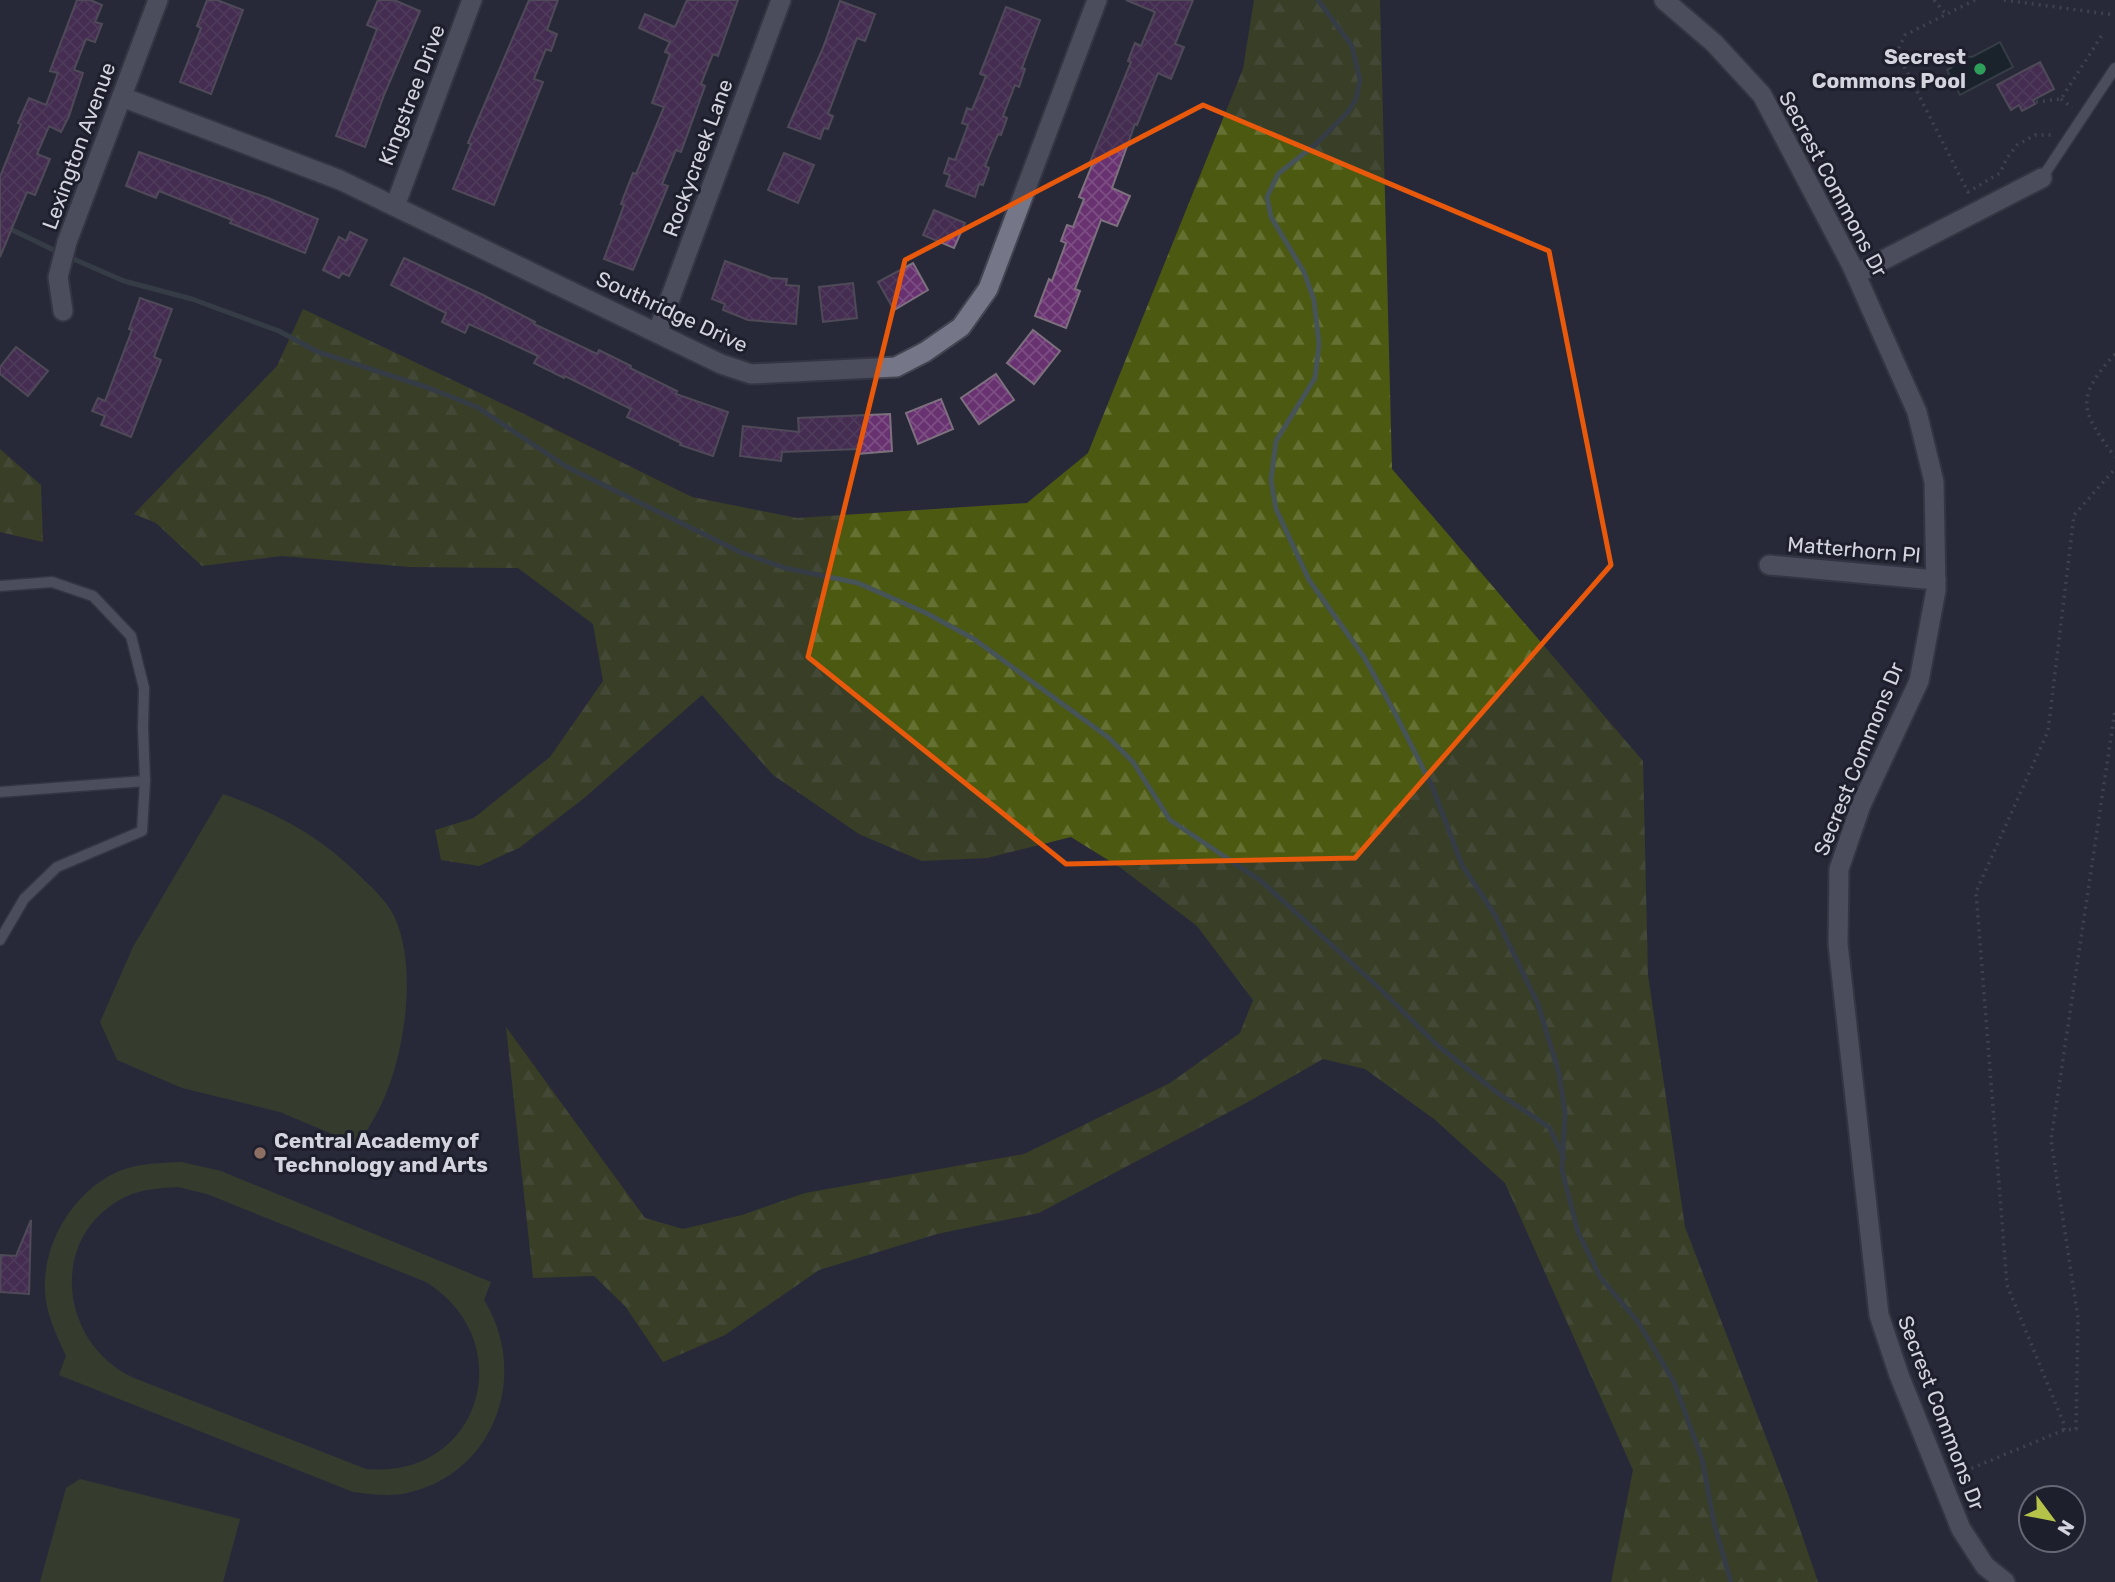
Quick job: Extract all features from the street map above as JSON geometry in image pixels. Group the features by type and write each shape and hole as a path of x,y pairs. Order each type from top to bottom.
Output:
{"street":[{"name":"Lexington Avenue","path":"63,312 58,277 67,242 158,0"},
{"name":"Kingstree Drive","path":"395,206 472,0"},
{"name":"Rockycreek Lane","path":"658,331 781,0"},
{"name":"Southridge Drive","path":"122,97 340,180 722,363 751,374 896,367 925,352 961,327 988,289 1097,0"},
{"name":"Secrest Commons Dr","path":"1664,0 1714,43 1762,95 1856,274 1917,412 1934,482 1936,580 1919,681 1861,805 1839,869 1838,944 1879,1315 1899,1375 1961,1529 1985,1566 2005,1582"},
{"path":"1856,274 2042,178"},
{"name":"Matterhorn Pl","path":"1769,565 1936,580"}],"lane":[{"path":"2042,178 2115,68"},
{"path":"0,586 52,582 93,596 131,636 144,688 142,728 145,781 142,831 57,867 24,899 0,940"},
{"path":"0,792 145,781"}],"path":[{"path":"1934,0 1946,15"},
{"path":"1975,0 1905,35 1899,48 1903,64 1968,192 2000,173 2017,145 2035,135 2054,137"},
{"path":"2004,0 2115,15"},
{"path":"2036,102 2061,100 2102,35"},
{"path":"2115,354 2088,389 2086,405 2094,428 2115,457"},
{"path":"2064,1430 2064,1424 2007,1285 1976,892 2048,732 2074,514 2115,469"},
{"path":"1965,1471 2064,1430 2076,1429 2078,1318 2051,1140 2115,710"}],"highlighted area":[{"path":"1203,105 1549,251 1611,565 1355,858 1066,864 808,657 905,260"}],"green space":[{"path":"1254,0 1380,0 1392,469 1643,761 1648,975 1685,1227 1789,1497 1818,1582 1611,1582 1633,1470 1505,1183 1434,1119 1365,1069 1323,1059 1039,1213 937,1234 819,1270 725,1335 663,1362 625,1306 594,1276 533,1278 506,1027 645,1218 683,1229 742,1215 805,1193 1024,1154 1170,1083 1240,1033 1253,1000 1197,926 1121,868 1071,837 987,858 922,861 859,834 773,775 702,695 583,799 519,848 479,866 441,860 435,830 474,818 550,757 603,681 593,624 518,568 410,567 282,556 202,566 156,523 134,514 277,366 303,309 692,497 797,518 1027,503 1088,453 1243,69"},
{"path":"0,449 41,485 43,542 0,532"},
{"path":"223,794 283,819 335,853 375,890 394,916 405,959 406,1010 390,1083 379,1109 358,1145 280,1112 182,1088 117,1060 100,1022 133,947"},
{"path":"181,1162 221,1171 491,1282 484,1300 498,1329 504,1359 503,1389 496,1417 482,1443 463,1465 437,1482 407,1493 387,1495 353,1492 59,1375 66,1356 49,1315 45,1281 54,1241 63,1223 74,1206 104,1179 136,1166","holes":["178,1187 207,1194 426,1282 456,1308 473,1338 479,1370 475,1402 460,1430 437,1453 405,1467 366,1469 134,1378 109,1362 90,1341 78,1316 72,1289 74,1262 83,1237 100,1215 125,1197 151,1189"]},
{"path":"80,1479 240,1519 223,1582 40,1582 66,1488"}],"shaded area":[{"name":"Secrest Commons Pool","path":"2000,42 2013,67 1960,95 1947,70 1965,56 1972,57"}],"building":[{"path":"77,0 90,0 102,5 95,22 102,24 95,42 86,39 74,70 83,73 69,116 61,132 49,126 37,154 50,159 35,195 27,192 0,257 0,177 29,98 46,105 58,73 50,71"},
{"path":"207,0 217,0 243,10 211,94 180,82 201,28 197,26"},
{"path":"378,0 394,0 420,11 365,147 336,136 377,29 367,25"},
{"path":"529,0 558,0 547,30 557,34 551,51 546,49 534,79 543,82 494,205 453,189 471,144 468,143"},
{"path":"687,0 738,0 718,56 713,54 701,84 705,86 681,152 676,150 662,184 668,186 633,270 604,259 633,173 636,174 664,107 652,103 670,54 665,52 670,42 639,28 645,14 675,27"},
{"path":"1126,0 1193,0 1175,44 1184,47 1171,79 1158,73 1137,125 1135,124 1112,188 1130,196 1117,226 1101,220 1075,289 1080,291 1066,328 1035,316 1066,243 1061,241 1067,225 1073,227 1084,199 1079,197 1093,163 1090,162 1131,62 1128,61 1135,43 1141,46 1155,12"},
{"path":"840,1 875,14 865,41 857,38 828,114 833,116 820,139 788,127 823,48"},
{"path":"1006,7 1040,20 1022,68 1025,69 1019,87 1015,85 1003,116 1007,118 1001,135 998,134 985,166 989,168 983,185 979,184 975,197 946,186 950,175 944,173 949,158 955,160 968,125 962,123 967,108 972,110 986,76 980,74"},
{"path":"2040,62 2054,89 2033,100 2035,104 2022,111 2019,105 2011,110 1997,85"},
{"path":"139,152 268,198 318,219 305,253 159,191 156,198 126,186"},
{"path":"784,153 814,165 798,203 768,190"},
{"path":"934,210 965,223 954,248 923,235"},
{"path":"350,232 367,240 349,276 342,273 339,278 323,270 339,237 346,241"},
{"path":"404,258 597,354 599,350 631,366 630,368 677,391 676,394 728,412 713,456 680,445 681,443 627,417 631,409 534,363 538,356 469,324 465,333 442,322 446,313 391,285"},
{"path":"725,261 771,278 787,279 786,285 799,286 796,324 748,320 723,310 725,304 712,299"},
{"path":"913,263 928,290 894,310 878,282"},
{"path":"853,283 857,318 823,322 819,287"},
{"path":"140,298 172,309 154,357 161,360 131,437 101,425 105,416 92,411 98,398 105,401 132,330 129,329"},
{"path":"1033,330 1060,351 1034,384 1007,363"},
{"path":"16,347 48,371 28,396 0,374 0,367"},
{"path":"996,374 1014,400 979,424 961,398"},
{"path":"941,399 953,429 918,444 906,413"},
{"path":"890,414 892,451 858,454 858,449 782,452 781,461 740,456 743,426 799,432 798,418"},
{"path":"31,1220 29,1294 0,1292 1,1255 16,1256"}],"waterway":[{"path":"1318,0 1352,46 1360,80 1356,99 1348,112 1316,144 1278,174 1267,197 1271,217 1304,272 1314,300 1319,344 1315,378 1276,441 1271,480 1276,509 1309,580 1364,657 1395,713 1432,786 1462,865 1495,915 1538,1004 1559,1073 1565,1113 1562,1170 1578,1232 1600,1277 1638,1322 1674,1382 1702,1459 1714,1523 1731,1582"},
{"path":"0,224 60,253"},
{"path":"69,257 124,281 192,299 279,331 318,352 426,387 477,407 567,467 740,552 785,568 858,583 926,613 974,639 1109,738 1133,762 1170,820 1261,881 1377,986 1437,1045 1499,1094 1549,1127 1564,1158"}],"place":[{"name":"Secrest Commons Pool","path":"1980,69"},
{"name":"Central Academy of Technology and Arts","path":"260,1153"}]}
